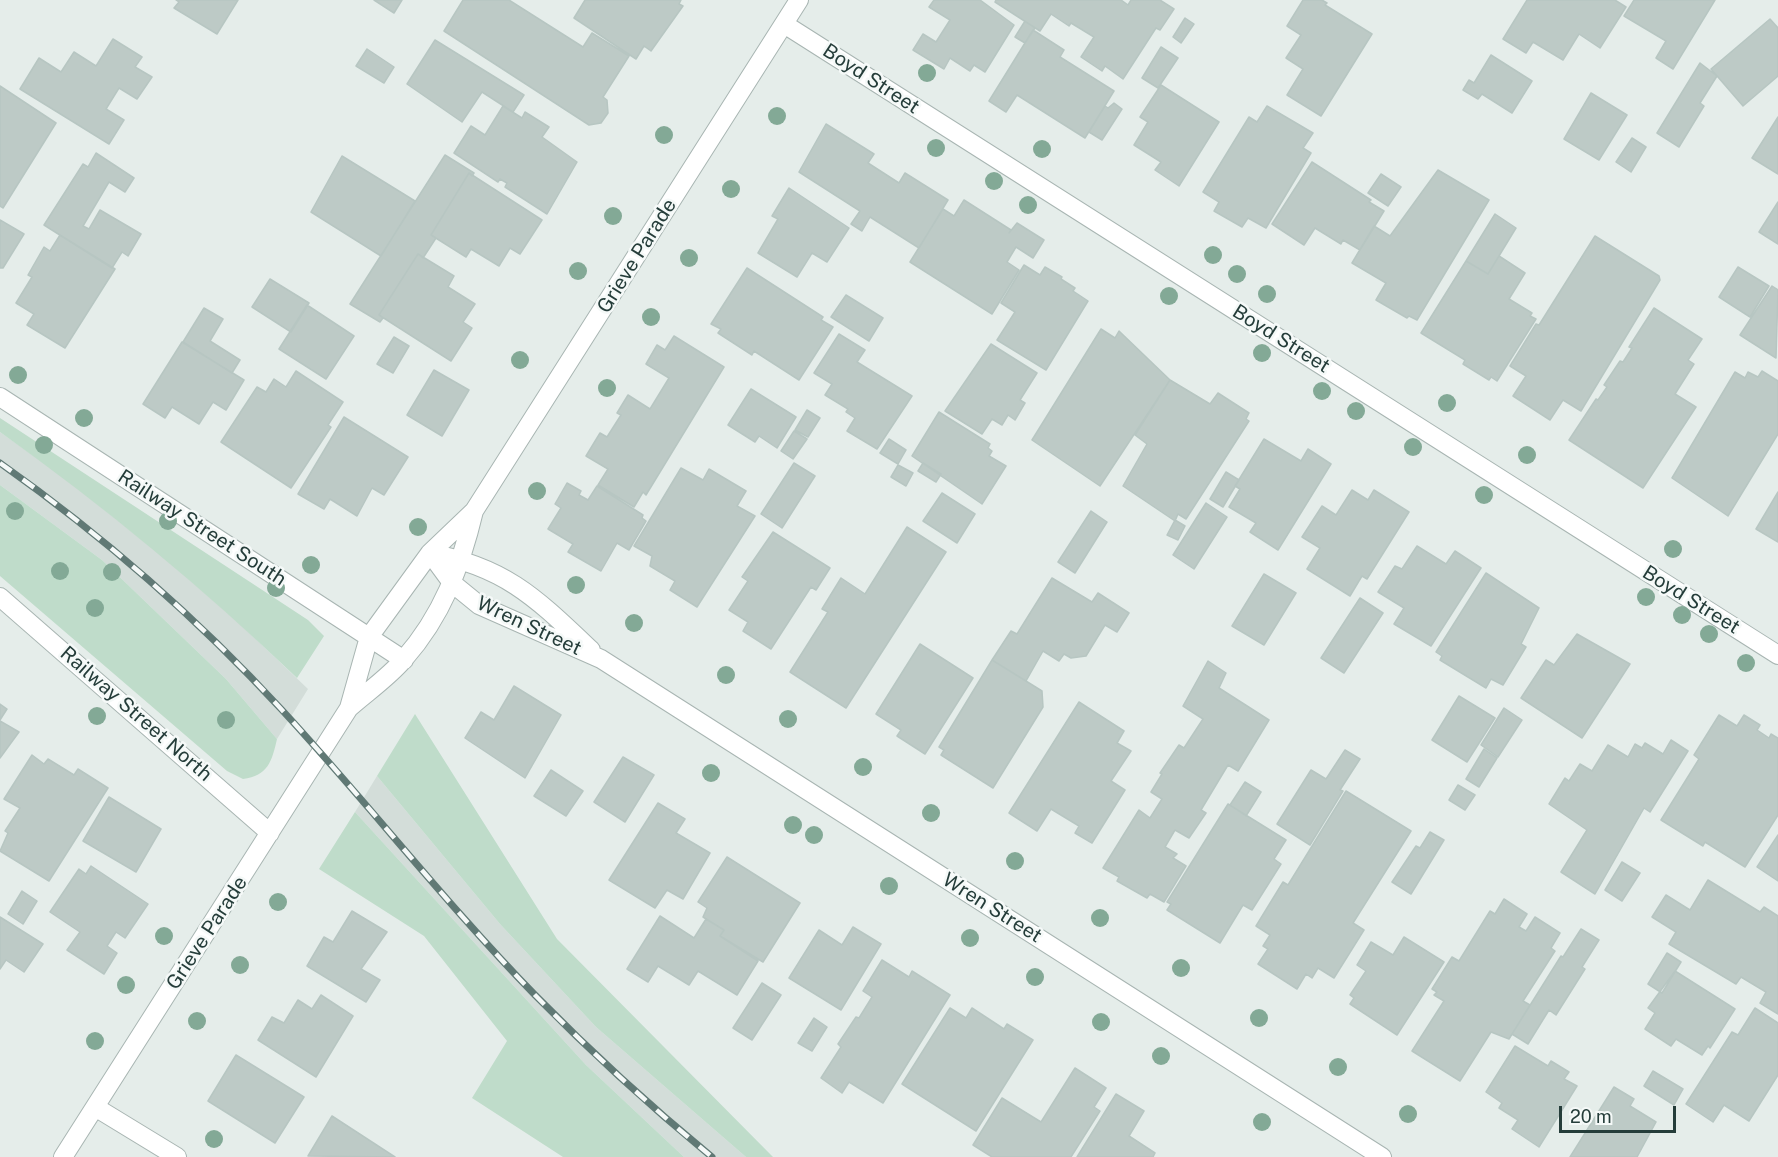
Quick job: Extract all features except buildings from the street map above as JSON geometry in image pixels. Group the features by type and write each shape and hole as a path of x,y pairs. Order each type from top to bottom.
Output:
{"street":[{"name":"Grieve Parade","path":"63,1157 349,708 369,637 430,553 474,511 799,0"},
{"name":"Boyd Street","path":"784,24 1778,655"},
{"name":"Railway Street South","path":"0,397 404,660"},
{"name":"Grieve Parade","path":"349,708 404,660 433,619 463,559 474,511"},
{"name":"Wren Street","path":"430,553 463,559 499,573 545,607 601,659"},
{"name":"Wren Street","path":"430,553 452,583 479,605 601,659 1382,1157"},
{"name":"Railway Street North","path":"0,597 270,833"},
{"path":"95,1107 177,1157"}],"shaded area":[{"path":"0,432 61,475 165,558 237,621 308,689 277,739 226,679 102,560 0,485"},
{"path":"377,776 500,924 596,1027 746,1157 684,1157 586,1065 355,812"}],"green space":[{"path":"0,418 308,620 324,636 297,678 153,550 0,432"},
{"path":"0,485 102,560 226,679 277,739 271,761 263,771 258,775 243,779 227,771 0,576"},
{"path":"415,714 557,939 773,1157 746,1157 596,1027 500,924 377,776"},
{"path":"355,812 586,1065 684,1157 563,1157 472,1098 507,1041 424,936 319,869"}],"railway":[{"path":"0,463 112,549 217,643 314,745 470,925 535,995 621,1078 712,1157"}]}
